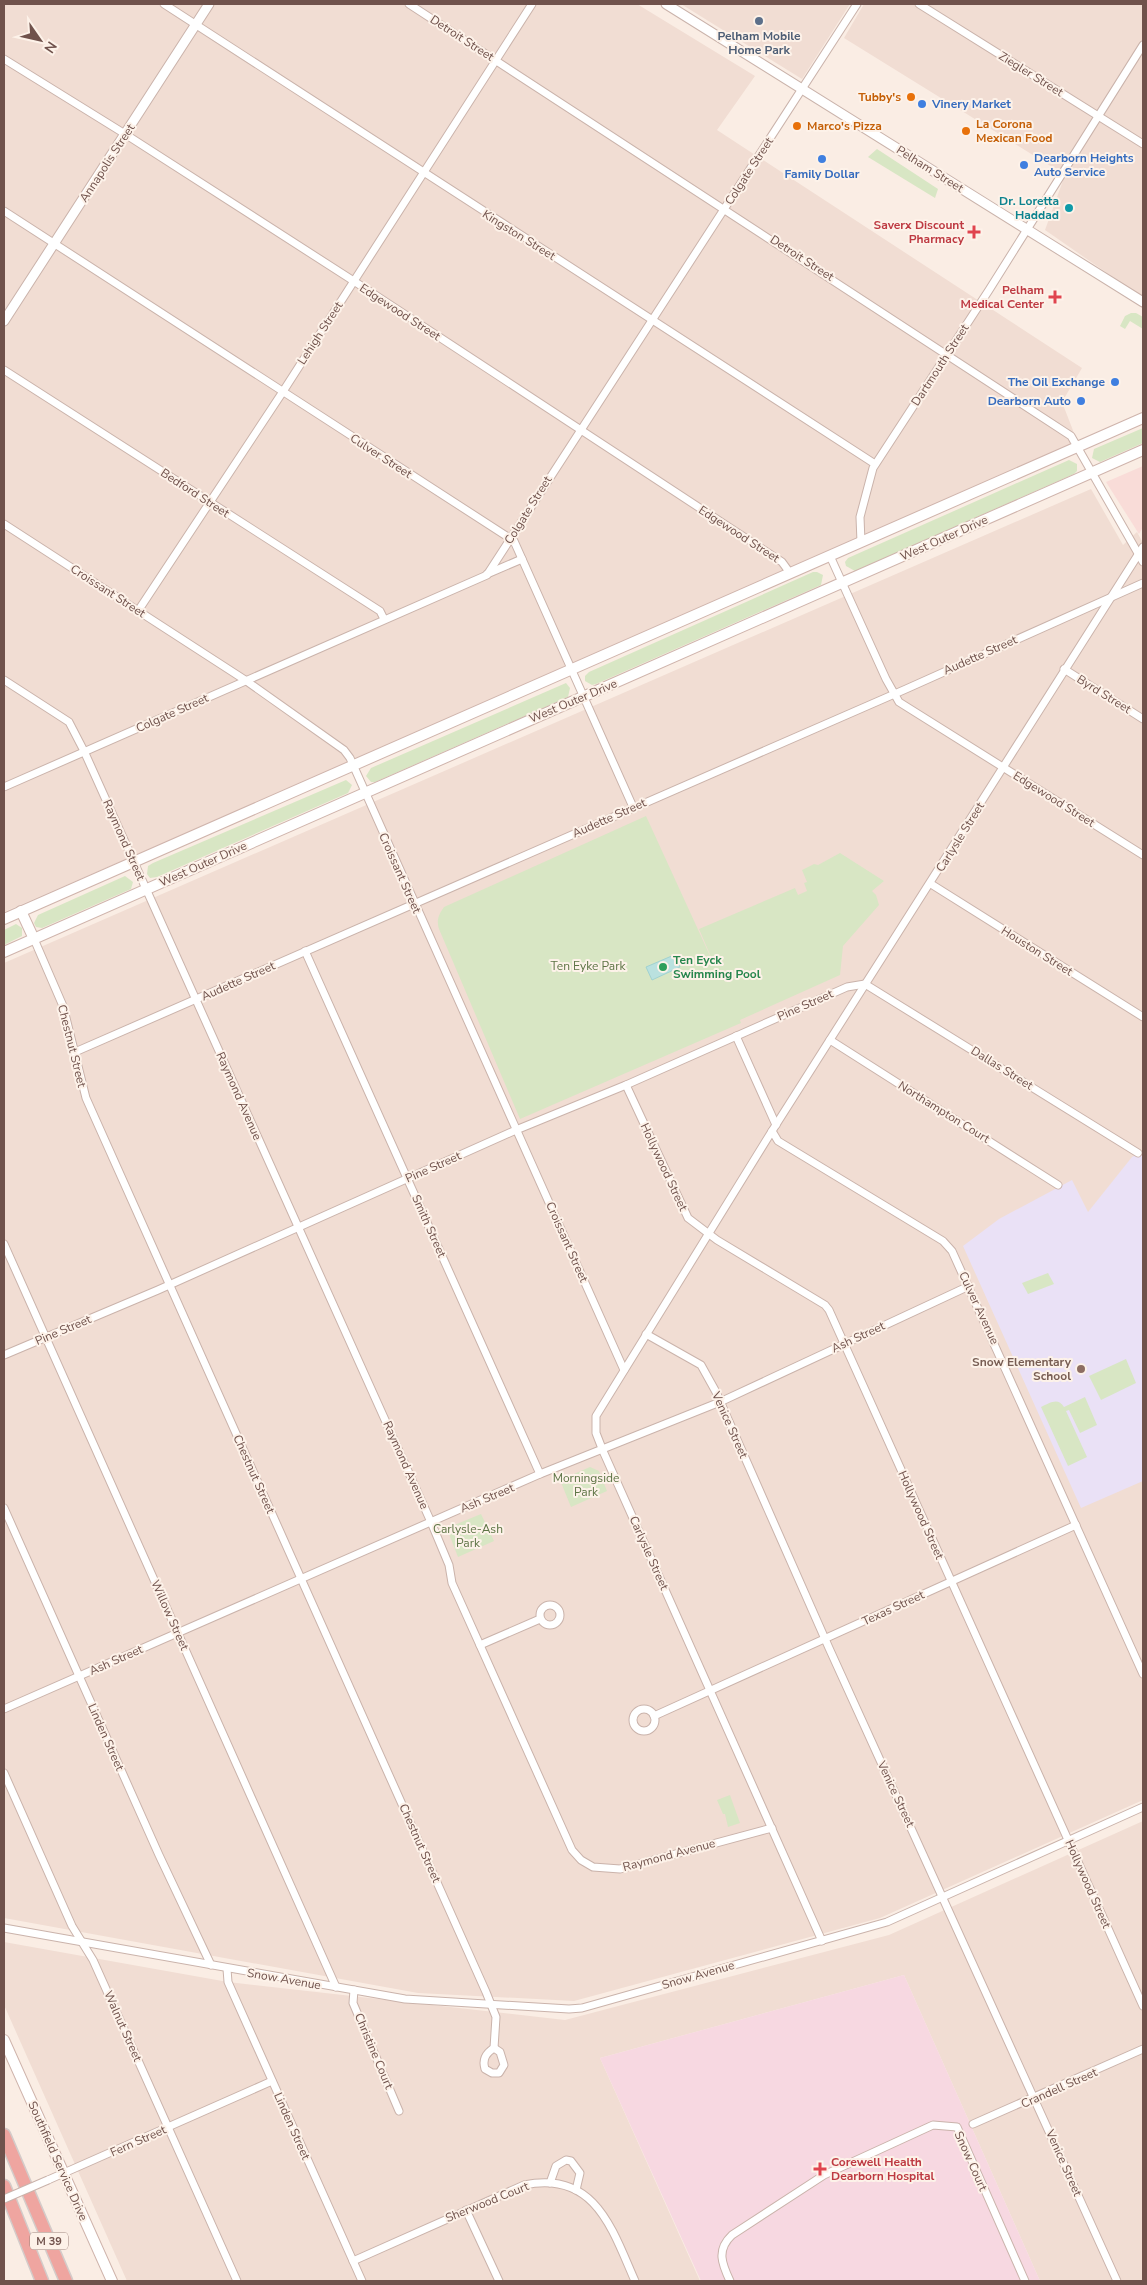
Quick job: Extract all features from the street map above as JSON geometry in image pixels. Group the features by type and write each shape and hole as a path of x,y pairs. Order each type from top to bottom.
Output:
{"highway":[{"name":"M 39","path":"4,2135 66,2281"},
{"name":"M 39","path":"4,2186 42,2281"}],"main road":[{"path":"4,919 1143,418"},
{"name":"West Outer Drive","path":"4,952 1143,450"},
{"path":"21,912 34,939"},
{"name":"Southfield Service Drive","path":"4,2040 112,2281"}],"street":[{"name":"Kingston Street","path":"164,4 875,464"},
{"name":"Annapolis Street","path":"4,321 209,4"},
{"name":"Detroit Street","path":"409,4 946,352 1074,438 1143,562"},
{"name":"Lehigh Street","path":"138,611 282,393 532,4"},
{"name":"Pelham Street","path":"666,4 1143,302"},
{"name":"Colgate Street","path":"4,787 486,575 651,318 725,208 857,4"},
{"name":"Ziegler Street","path":"919,4 1143,144"},
{"name":"Dartmouth Street","path":"861,542 860,517 870,473 875,464 942,364 946,352 1143,45"},
{"name":"Edgewood Street","path":"4,59 125,134 353,281 782,562 790,573"},
{"name":"Culver Street","path":"4,211 282,393 514,541 633,807"},
{"name":"Bedford Street","path":"4,370 380,611 384,619"},
{"name":"Croissant Street","path":"4,524 245,680 344,750 353,765 624,1370"},
{"name":"Carlysle Street","path":"822,1940 603,1451 596,1433 596,1416 774,1128 931,884 1143,547"},
{"name":"Edgewood Street","path":"830,556 899,702 1143,855"},
{"path":"486,575 522,559"},
{"name":"Audette Street","path":"75,1052 894,694 1143,583"},
{"name":"Byrd Street","path":"1064,670 1143,719"},
{"path":"4,680 69,722 84,751"},
{"name":"Raymond Street","path":"84,751 146,889"},
{"name":"Houston Street","path":"931,884 1143,1018"},
{"name":"Raymond Avenue","path":"146,889 431,1522 448,1565 452,1583 569,1844 576,1855 587,1864 602,1869 620,1869 772,1828"},
{"name":"Chestnut Street","path":"34,939 63,1006 86,1098 491,2003 496,2017 494,2048"},
{"name":"Smith Street","path":"305,952 540,1474"},
{"name":"Pine Street","path":"4,1355 169,1285 516,1130 626,1085 847,987 865,984"},
{"name":"Dallas Street","path":"865,984 1138,1153"},
{"name":"Culver Avenue","path":"736,1036 778,1141 943,1241 952,1251 1143,1674"},
{"name":"Northampton Court","path":"830,1040 1058,1185"},
{"name":"Hollywood Street","path":"626,1085 684,1212 691,1221 825,1305 1143,2006"},
{"name":"Willow Street","path":"4,1244 336,1987"},
{"name":"Ash Street","path":"4,1709 540,1474 603,1451 720,1402 969,1286"},
{"name":"Venice Street","path":"646,1334 701,1365 720,1402 1117,2281"},
{"name":"Linden Street","path":"4,1508 159,1855 211,1965"},
{"name":"Texas Street","path":"654,1716 826,1640 1076,1525"},
{"path":"480,1645 540,1618"},
{"name":"Walnut Street","path":"4,1773 72,1926 93,1960 237,2281"},
{"name":"Snow Avenue","path":"211,1965 405,1998 557,2009 582,2008 887,1922 1069,1842 1143,1807"},
{"path":"4,1928 211,1965"},
{"name":"Linden Street","path":"227,1969 228,1982 362,2281"},
{"name":"Christine Court","path":"354,1990 353,2003 399,2111"},
{"name":"Crandell Street","path":"973,2124 1034,2099 1143,2049"},
{"name":"Fern Street","path":"4,2198 272,2081"},
{"name":"Snow Court","path":"730,2281 720,2253 732,2235 824,2175 938,2124 957,2127 1025,2281"},
{"path":"550,2183 556,2166 566,2160 571,2161 580,2173 576,2190"},
{"name":"Sherwood Court","path":"352,2261 524,2185 550,2183 576,2190 587,2196 604,2214 635,2281"},
{"path":"466,2210 498,2281"}],"shaded area":[{"path":"4,4 637,4 755,76 717,130 1082,368 1062,402 1079,446 4,912"},
{"name":"Pelham Mobile Home Park","path":"681,4 850,4 802,79"},
{"path":"864,4 1143,4 1143,298 1045,230 1065,175 844,38"},
{"path":"1143,466 1143,527 1139,534 1106,482"},
{"path":"1091,489 1123,545 1137,532 1143,543 1143,1800 880,1918 574,2001 418,1993 4,1918 4,963"},
{"name":"Snow Elementary School","path":"1143,1152 1143,1481 1081,1508 963,1246 999,1219 1072,1180 1088,1212 1132,1157"},
{"path":"1143,1821 1143,2281 1040,2281 904,1975 600,2058 700,2281 127,2281 4,2005 4,1942 228,1982 565,2020 889,1935"},
{"name":"Corewell Health Dearborn Hospital","path":"904,1975 1040,2281 701,2281 600,2058"}],"green space":[{"path":"877,149 938,189 935,198 868,157"},
{"path":"1136,313 1143,317 1143,329 1130,321 1125,329 1120,326 1125,316"},
{"path":"1143,428 1143,443 1100,462 1092,458 1094,449"},
{"path":"1069,460 1077,464 1077,471 1074,474 855,571 846,566 845,562 848,558"},
{"path":"813,572 823,575 821,585 596,684 592,685 585,681 585,676 589,672"},
{"path":"566,683 570,688 568,697 375,782 371,782 366,776 371,768"},
{"path":"346,780 352,785 348,793 157,877 150,878 147,874 148,866 153,863"},
{"name":"Ten Eyke Park","path":"646,816 717,971 699,929 795,888 798,895 807,891 804,883 807,882 802,870 814,864 818,865 840,853 884,881 872,891 876,895 879,905 843,946 840,975 740,1020 741,1023 520,1119 439,929 439,915 444,907"},
{"path":"125,876 133,882 131,889 42,928 36,927 34,923 38,915"},
{"path":"16,924 22,928 22,936 4,945 4,930"},
{"path":"1048,1273 1054,1284 1028,1294 1022,1283"},
{"path":"1126,1359 1136,1383 1101,1400 1089,1376"},
{"path":"1085,1397 1097,1425 1080,1433 1069,1410 1066,1411 1087,1457 1068,1466 1041,1407 1059,1402 1064,1407"},
{"name":"Morningside Park","path":"590,1467 599,1471 607,1491 571,1507 560,1480"},
{"name":"Carlysle-Ash Park","path":"481,1514 494,1541 458,1557 449,1534 452,1526"},
{"path":"730,1795 740,1823 728,1827 725,1814 723,1814 717,1800"}],"water":[{"name":"Ten Eyck Swimming Pool","path":"674,955 680,967 652,980 646,967"}],"place":[{"name":"Pelham Mobile Home Park","path":"759,21"},
{"name":"Tubby's","path":"911,97"},
{"name":"Vinery Market","path":"922,104"},
{"name":"Marco's Pizza","path":"797,126"},
{"name":"La Corona Mexican Food","path":"966,131"},
{"name":"Family Dollar","path":"822,159"},
{"name":"Dearborn Heights Auto Service","path":"1024,165"},
{"name":"Dr. Loretta Haddad","path":"1069,208"},
{"name":"Saverx Discount Pharmacy","path":"974,232"},
{"name":"Pelham Medical Center","path":"1055,297"},
{"name":"The Oil Exchange","path":"1115,382"},
{"name":"Dearborn Auto","path":"1081,401"},
{"name":"Ten Eyck Swimming Pool","path":"663,967"},
{"name":"Snow Elementary School","path":"1081,1369"},
{"name":"Corewell Health Dearborn Hospital","path":"820,2169"}]}
